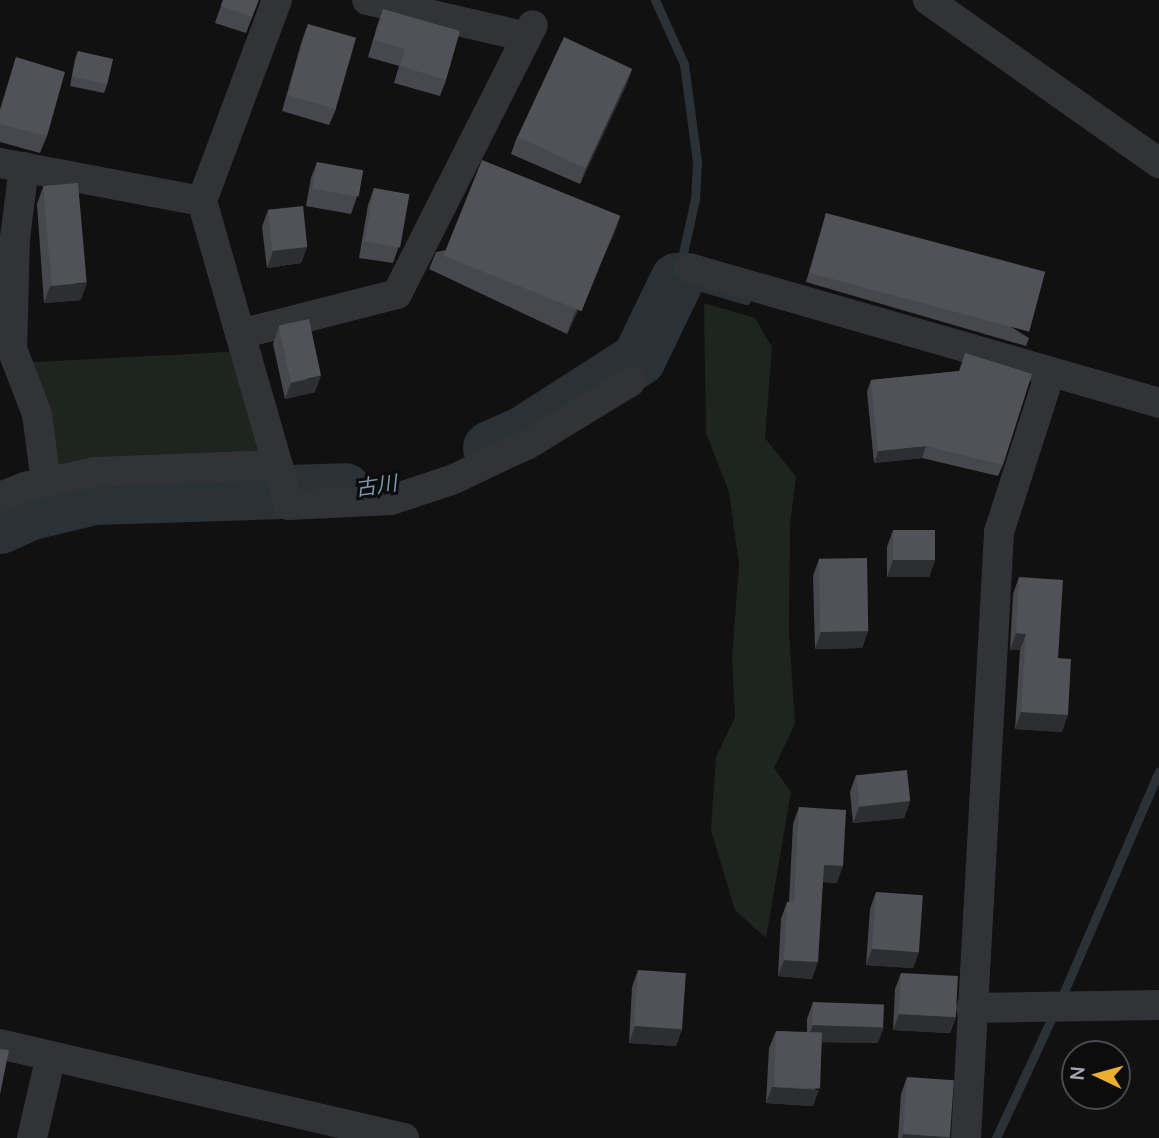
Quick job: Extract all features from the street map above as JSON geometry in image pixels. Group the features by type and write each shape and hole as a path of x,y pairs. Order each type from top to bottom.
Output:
{"street":[{"path":"277,0 202,201 289,505 391,500 454,479 533,441 630,382"},
{"path":"240,334 397,293 480,159 530,31 367,0"},
{"path":"928,0 1159,163"},
{"path":"46,482 37,414 12,349 15,238 12,165 202,201"},
{"path":"689,268 1159,403"},
{"path":"966,1138 999,532 1050,373"},
{"path":"0,498 46,482 96,472 278,465"},
{"path":"971,1008 1159,1005"},
{"path":"0,1044 404,1138"},
{"path":"32,1138 51,1056"}],"shaded area":[{"path":"704,303 755,318 772,347 765,438 796,477 790,524 789,632 795,724 774,768 791,792 766,938 735,910 711,830 716,757 735,717 732,658 739,565 729,492 706,433"},
{"path":"245,351 262,466 46,482 17,363"}],"building":[{"path":"223,0 258,0 252,17 221,6"},
{"path":"383,9 460,31 446,80 400,66 405,49 374,40"},
{"path":"308,24 356,38 336,109 288,95"},
{"path":"564,37 632,69 585,168 518,137"},
{"path":"78,51 113,59 107,84 72,76"},
{"path":"16,57 65,72 47,136 0,124 0,113"},
{"path":"482,160 620,216 582,311 443,255"},
{"path":"317,162 363,170 359,197 312,189"},
{"path":"78,183 87,283 52,286 43,186"},
{"path":"374,188 409,194 400,247 365,241"},
{"path":"303,206 307,247 272,250 268,210"},
{"path":"826,213 1045,272 1029,332 810,273"},
{"path":"309,319 321,376 291,382 279,325"},
{"path":"965,353 1032,374 1003,465 926,446 878,451 871,380 960,371"},
{"path":"893,530 935,530 935,560 893,560"},
{"path":"867,558 868,631 820,632 819,559"},
{"path":"1019,577 1063,580 1058,658 1071,659 1068,715 1021,712 1026,634 1016,633"},
{"path":"907,770 910,801 860,806 856,775"},
{"path":"799,807 846,810 843,866 824,865 818,962 784,960 787,902 794,903"},
{"path":"876,892 923,895 919,952 872,949"},
{"path":"638,970 686,973 682,1029 634,1026"},
{"path":"901,973 958,976 956,1017 899,1014"},
{"path":"813,1002 884,1004 883,1027 812,1025"},
{"path":"776,1031 822,1033 820,1089 774,1087"},
{"path":"0,1049 9,1050 0,1094"},
{"path":"907,1077 954,1080 950,1137 903,1134"}],"waterway":[{"path":"655,0 684,64 697,162 695,199 677,280 746,300"},
{"name":"古川","path":"490,448 522,434 639,359 677,280"},
{"name":"古川","path":"0,527 32,513 94,498 345,490"},
{"path":"1060,1001 1159,771"},
{"path":"996,1138 1054,1013"}]}
